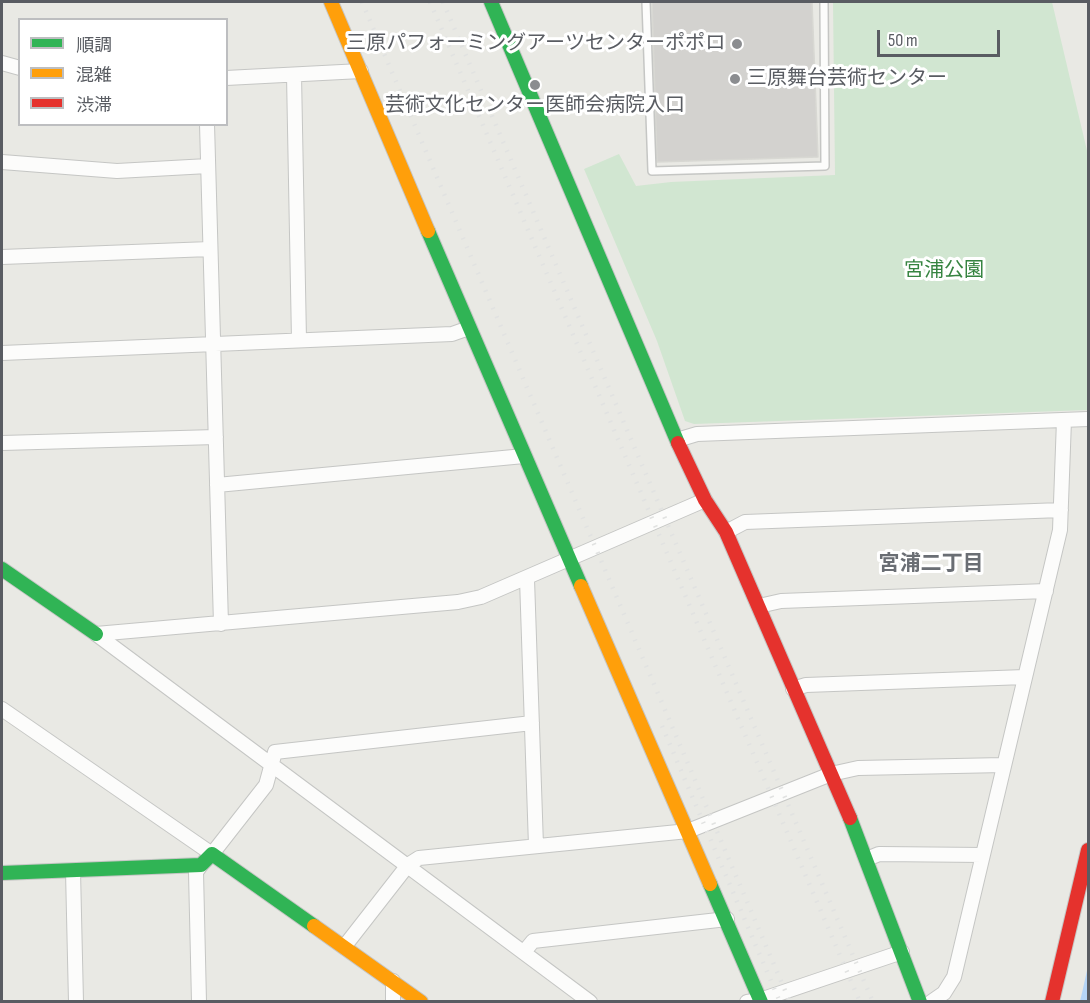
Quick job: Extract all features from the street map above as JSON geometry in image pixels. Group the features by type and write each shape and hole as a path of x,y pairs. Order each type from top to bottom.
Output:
{"street":[{"path":"331,2 568,558 727,919 756,1001 902,952"},
{"path":"491,2 677,440 705,500 726,532 759,606 867,859 920,1002"},
{"path":"2,63 18,67"},
{"path":"228,78 361,71"},
{"path":"294,75 299,340"},
{"path":"207,126 221,624"},
{"path":"2,162 117,171 208,166"},
{"path":"2,257 210,249"},
{"path":"2,353 452,334 469,328"},
{"path":"677,440 697,434 1089,419"},
{"path":"931,1002 944,993 954,977 1060,530 1064,420"},
{"path":"2,443 216,437"},
{"path":"217,485 524,456"},
{"path":"96,634 458,602 481,597 705,500"},
{"path":"726,532 745,522 1061,510"},
{"path":"2,569 96,634 590,1002"},
{"path":"527,579 536,846"},
{"path":"759,606 781,601 1046,591"},
{"path":"793,689 806,685 1025,677"},
{"path":"2,709 421,1002"},
{"path":"199,1002 196,873 266,785 275,752 532,723"},
{"path":"344,946 408,865 419,858 688,831 831,774 858,768 1004,765"},
{"path":"1052,1002 1089,850"},
{"path":"867,859 879,854 983,855"},
{"path":"2,873 201,865"},
{"path":"73,871 76,1002"},
{"path":"524,952 533,941 727,919"},
{"path":"393,981 393,1002"}],"lane":[{"path":"646,2 652,171 825,166 824,2"}],"green space":[{"name":"宮浦公園","path":"833,2 1052,2 1088,155 1088,410 694,424 685,421 657,341 584,169 619,154 636,186 671,182 835,175"}],"water":[{"path":"1088,966 1088,1001 1080,1001 1082,993"}],"building":[{"name":"三原舞台芸術センター","path":"652,2 812,2 818,157 657,162"}],"railway":[{"path":"362,2 790,1002"},
{"path":"430,2 860,1002"},
{"path":"443,2 873,1002"},
{"path":"662,726 780,1002"}],"traffic: fast":[{"path":"491,2 678,443"},
{"path":"428,231 581,586"},
{"path":"2,569 96,634"},
{"path":"850,818 920,1002"},
{"path":"2,873 201,865 212,854 314,926"},
{"path":"710,884 761,1002"}],"traffic: slow":[{"path":"331,2 428,231"},
{"path":"581,586 710,884"},
{"path":"314,926 421,1002"}],"traffic: jam":[{"path":"678,443 705,500 726,532 850,818"},
{"path":"1052,1002 1088,850"}],"place":[{"name":"三原パフォーミングアーツセンターポポロ","path":"737,44"},
{"name":"三原舞台芸術センター","path":"735,79"},
{"name":"芸術文化センター医師会病院入口","path":"535,85"}],"district":[{"name":"宮浦二丁目","path":"931,565"}]}
